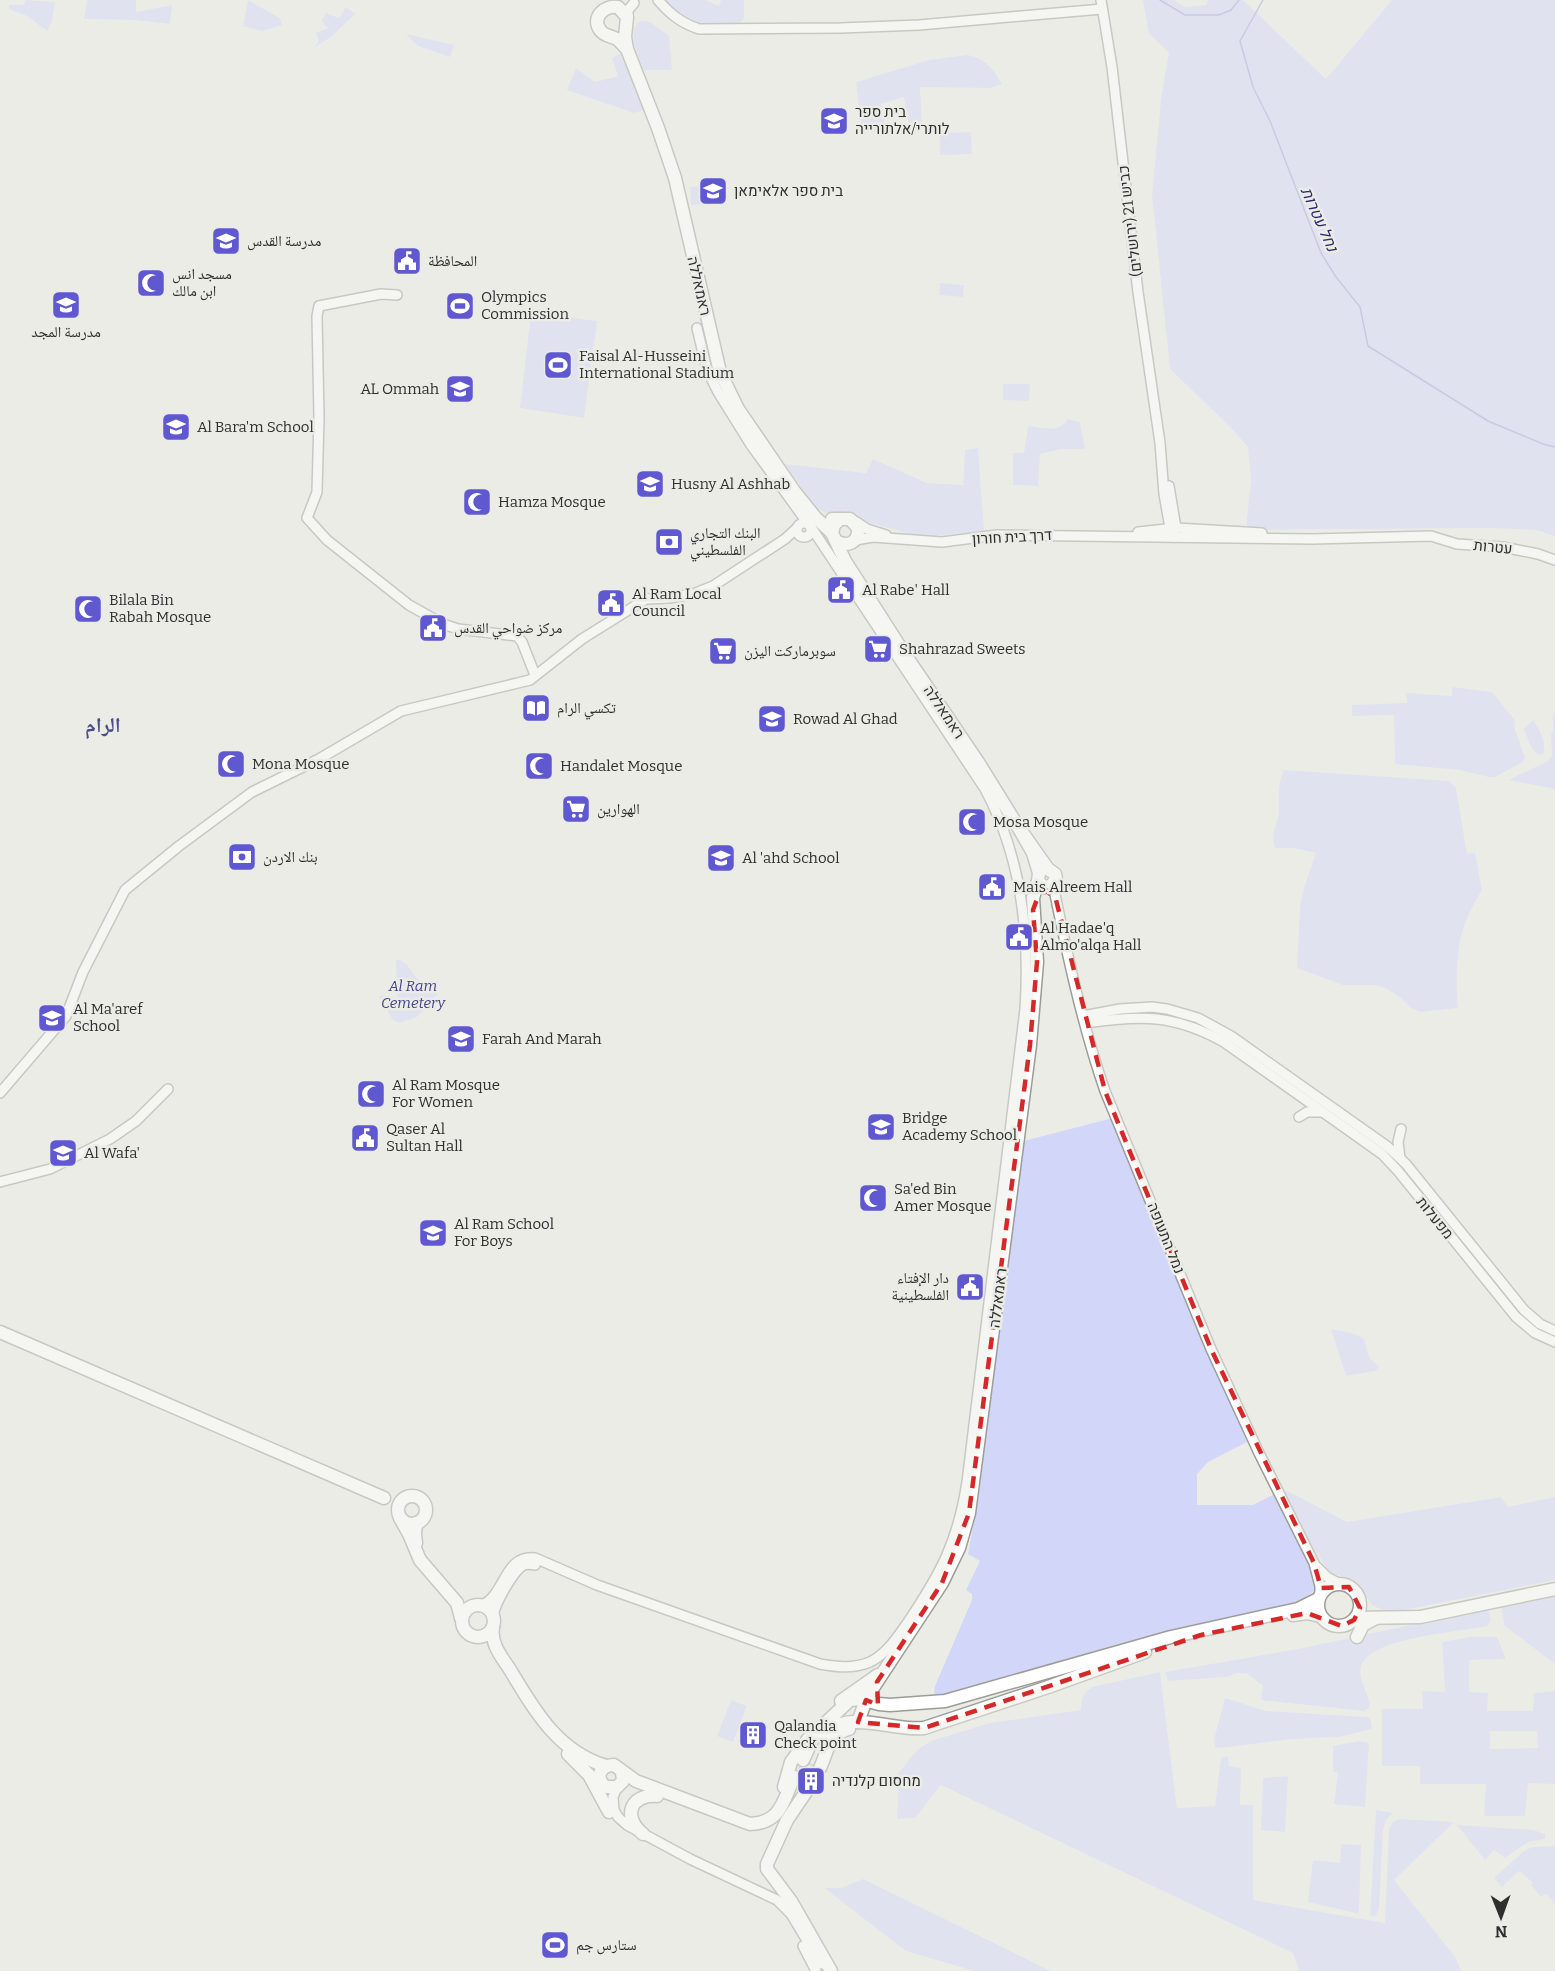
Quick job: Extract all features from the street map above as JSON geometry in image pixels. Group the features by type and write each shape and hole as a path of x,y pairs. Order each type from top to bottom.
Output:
{"highway":[{"path":"599,0 599,28 611,37 621,34 627,24 627,16 617,5 608,7 600,13"},
{"name":"ראמאללה","path":"627,24 625,37 627,50 675,178 720,372 738,409 806,506 834,537 851,570 903,653 978,762 1017,825 1044,880 1035,896 1033,910 1036,962 1030,1045 969,1513 959,1548 942,1583 866,1700 858,1722"},
{"name":"ראמאללה","path":"611,37 627,50"},
{"path":"806,506 819,515 856,524 859,532 848,556 851,570"},
{"path":"847,520 834,525 834,537 844,544 854,541"},
{"path":"1017,825 1029,867 1033,910"},
{"path":"0,1332 384,1498 400,1509 407,1523 416,1523 426,1515 424,1502 412,1496 400,1509"},
{"path":"400,1509 420,1560 458,1603 463,1629 466,1633 476,1638 486,1635 493,1622"},
{"path":"416,1523 415,1540 427,1564 458,1598 491,1611 493,1641 533,1709 547,1727 576,1753 606,1766 614,1765 636,1781 750,1824 763,1823 776,1815 802,1782"},
{"path":"809,1762 816,1732 850,1700 866,1700 890,1705 928,1703 966,1696 1022,1678 1298,1609 1319,1597 1329,1586 1340,1584 1354,1591 1360,1605 1380,1617"},
{"path":"1356,1618 1420,1617 1555,1589"},
{"path":"1319,1597 1317,1608 1320,1616 1327,1623 1336,1626 1349,1624 1356,1618 1360,1605"},
{"path":"461,1618 467,1609 477,1606"},
{"path":"809,1762 825,1732 836,1725 858,1722 913,1730 924,1728 1058,1683 1154,1645 1275,1618 1308,1613 1320,1616"},
{"path":"1358,1637 1363,1625 1380,1617"},
{"path":"481,1637 493,1648 542,1729 589,1774 609,1812"},
{"name":"ראמאללה","path":"809,1762 818,1725 835,1706 875,1678 887,1666"},
{"path":"877,1682 880,1699 890,1705"},
{"path":"750,1824 765,1820 775,1808 791,1762 809,1762 832,1737 842,1730 875,1724"},
{"path":"563,1749 612,1789 623,1781 622,1772"},
{"path":"602,1782 601,1771 606,1766"},
{"path":"618,1786 634,1787 746,1830 759,1831 773,1826 782,1816 802,1782"},
{"path":"802,1782 767,1864 767,1869 790,1901 831,1971"},
{"path":"643,1834 630,1817 633,1806 643,1797 657,1796"}],"street":[{"path":"658,0 672,16 699,29 919,25 1102,4"},
{"path":"617,5 635,1"},
{"path":"627,24 628,10 635,1"},
{"name":"כביש 21 (ירושלים)","path":"1102,4 1138,292 1173,531"},
{"path":"397,295 381,294 319,306 317,316 320,418 316,492 307,518 327,540 410,605 443,624 517,636 522,642 535,675"},
{"path":"477,1606 492,1600 525,1558 535,1558 578,1577 820,1664 855,1666 877,1658 896,1639 937,1576 956,1534 962,1511 1025,1009 1026,945 1022,903 1006,837 986,789 810,526 738,426 711,381 697,328"},
{"path":"790,501 800,532 830,557"},
{"path":"1156,530 1170,509 1183,523 1196,528"},
{"name":"דרך בית חורון","path":"847,520 867,529 909,541"},
{"path":"0,1093 66,1016 83,972 124,890 252,792 319,759 401,711 530,680 582,639 646,599 693,594 712,586 785,539 800,532 811,534 810,526"},
{"name":"דרך בית חורון","path":"854,541 873,537 942,542 997,535 1115,535 1196,528 1312,539"},
{"name":"דרך בית חורון","path":"1115,535 1156,530 1312,539 1431,536"},
{"name":"עטרות","path":"1431,536 1457,544 1503,547 1555,560"},
{"name":"נמל התעופה","path":"1044,880 1056,900 1084,1019 1106,1091 1211,1349 1254,1444 1314,1563 1320,1586 1319,1597"},
{"name":"מפעלות","path":"1084,1019 1120,1009 1152,1007 1198,1018 1232,1036 1381,1140 1400,1158 1524,1310 1540,1324 1555,1331"},
{"name":"מפעלות","path":"1084,1019 1140,1017 1170,1020 1187,1024 1224,1042 1377,1151 1390,1163 1516,1317 1535,1333 1555,1342"},
{"path":"0,1182 50,1169 110,1139 136,1121 168,1089"},
{"path":"1299,1117 1307,1112 1322,1112"},
{"path":"1400,1158 1398,1142 1401,1129"},
{"name":"נמל התעופה","path":"1314,1563 1327,1578 1340,1584"},
{"path":"493,1622 496,1605 510,1577"},
{"path":"602,1782 609,1812 614,1821 624,1830 773,1905 786,1917 794,1929 816,1971"},
{"path":"618,1786 613,1797 616,1815 627,1825 705,1867 777,1900 795,1920 825,1971"}],"highlighted area":[{"path":"1042,886 1056,900 1105,1091 1211,1349 1314,1563 1321,1588 1349,1587 1360,1608 1354,1620 1342,1626 1307,1613 1201,1635 924,1728 858,1722 866,1700 878,1705 877,1682 942,1583 969,1513 1030,1045 1037,962 1033,910"}],"green space":[{"path":"25,0 55,2 52,21 47,31 27,16 9,9 9,5 24,5"},
{"path":"87,0 136,0 136,12 172,5 170,24 135,20 84,19"},
{"path":"248,0 280,18 282,25 262,31 243,26"},
{"path":"665,0 705,0 719,6 721,0 744,0 744,18 739,25 706,25 691,20"},
{"path":"1143,0 1174,0 1185,7 1206,5 1208,0 1243,0 1326,79 1392,0 1555,0 1555,536 1536,530 1490,528 1246,530 1251,479 1248,447 1170,369 1152,195 1161,99 1169,52 1149,34"},
{"path":"346,7 355,14 331,37 315,47 319,40 316,33 328,28 321,21 326,13 339,18"},
{"path":"638,22 650,22 669,36 672,70 644,70 633,40 635,28"},
{"path":"406,34 454,45 450,57 418,46"},
{"path":"623,52 644,110 634,113 567,90 576,68 595,82 618,76 612,58"},
{"path":"967,55 988,65 1002,84 991,88 920,87 922,127 909,128 904,97 881,104 885,131 862,133 856,82 929,60"},
{"path":"971,132 972,154 940,155 939,133"},
{"path":"711,185 712,204 691,205 690,187"},
{"path":"940,283 964,285 963,297 939,295"},
{"name":"Faisal Al-Husseini International Stadium","path":"531,313 597,321 584,418 520,408"},
{"path":"1003,384 1030,384 1029,401 1003,400"},
{"path":"1068,419 1080,422 1085,449 1062,449 1040,454 1038,486 1013,485 1013,453 1024,453 1028,426 1055,428 1060,427"},
{"path":"978,448 984,531 931,536 911,534 859,520 846,514 826,513 815,507 785,464 866,473 873,459 927,483 963,485 965,450"},
{"path":"1452,687 1492,692 1514,719 1515,730 1525,757 1523,762 1495,777 1459,770 1395,764 1394,715 1352,716 1352,705 1407,703 1406,693 1452,696"},
{"path":"1555,714 1555,789 1508,780 1548,761 1552,755 1551,734"},
{"path":"1533,720 1544,744 1544,753 1540,755 1532,747 1524,729"},
{"path":"1284,770 1449,781 1456,788 1467,854 1475,852 1482,890 1468,916 1460,941 1457,970 1458,1008 1421,1012 1411,1008 1400,997 1385,988 1375,985 1343,985 1297,968 1300,908 1303,891 1316,853 1293,848 1275,848 1274,831 1279,815 1279,785"},
{"name":"Al Ram Cemetery","path":"396,959 405,963 416,978 438,994 417,1017 399,1023 393,1020 379,997 382,995 397,998"},
{"path":"1113,1118 1247,1442 1208,1462 1197,1474 1197,1505 1253,1505 1273,1495 1311,1570 1315,1590 1304,1598 1274,1609 1183,1627 1117,1644 937,1698 934,1693 935,1686 972,1600 972,1594 966,1590 980,1561 968,1554 979,1494 1020,1142"},
{"path":"1331,1329 1361,1337 1368,1354 1379,1366 1376,1371 1346,1376"},
{"path":"1278,1486 1347,1522 1501,1497 1508,1507 1555,1497 1555,1580 1399,1611 1384,1611 1372,1605 1359,1586 1351,1579 1330,1573 1297,1523"},
{"path":"1555,1596 1555,1664 1505,1626 1501,1607"},
{"path":"1485,1609 1489,1612 1491,1621 1487,1626 1398,1642 1368,1657 1360,1672 1370,1704 1369,1708 1364,1711 1261,1700 1263,1686 1248,1674 1237,1673 1227,1677 1168,1681 1165,1672 1303,1648"},
{"path":"1470,1637 1497,1637 1506,1659 1469,1660 1469,1692 1488,1693 1487,1711 1533,1711 1534,1693 1555,1691 1555,1784 1528,1783 1525,1816 1484,1816 1486,1784 1420,1784 1420,1766 1382,1766 1382,1709 1423,1709 1422,1691 1445,1692 1442,1642","holes":["1490,1731 1537,1731 1538,1748 1490,1749"]},
{"path":"1160,1672 1177,1808 1215,1806 1221,1758 1228,1756 1229,1766 1241,1768 1240,1805 1253,1805 1253,1900 1385,1923 1389,1829 1393,1822 1399,1819 1454,1822 1394,1880 1456,1958 1461,1971 1299,1971 1293,1953 941,1785 915,1818 897,1819 899,1780 897,1775 918,1749 931,1741 990,1723 1081,1710 1083,1697 1092,1687"},
{"path":"1225,1698 1266,1711 1366,1717 1370,1718 1372,1729 1339,1737 1291,1739 1215,1747 1214,1739"},
{"path":"731,1700 747,1706 733,1742 717,1736"},
{"path":"1359,1741 1369,1743 1365,1807 1334,1804 1338,1773 1333,1772 1333,1746"},
{"path":"1288,1776 1285,1832 1261,1830 1263,1778"},
{"path":"1376,1810 1393,1813 1386,1820 1383,1830 1379,1909 1375,1917 1370,1915"},
{"path":"1457,1825 1534,1830 1545,1834 1545,1839 1528,1842 1505,1858 1494,1850 1485,1860"},
{"path":"1341,1844 1361,1845 1359,1914 1308,1902 1313,1860 1340,1863"},
{"path":"1555,1846 1555,1904 1546,1894 1541,1897 1531,1885 1533,1883 1519,1871 1502,1887 1494,1878 1524,1851 1532,1847"},
{"path":"863,1879 1051,1971 974,1971 906,1951 824,1888 841,1888"}],"waterway":[{"path":"1160,0 1185,15 1219,15 1231,10 1239,0"},
{"name":"נחל עטרות","path":"1263,0 1240,41 1253,87 1270,121 1321,253 1336,277 1360,307 1368,346 1488,421 1555,447"}],"tunnel":[{"path":"799,1780 808,1762"},
{"path":"810,1786 820,1768"}],"place":[{"name":"בית ספר לותרי/אלתורייה","path":"834,121"},
{"name":"בית ספר אלאימאן","path":"713,191"},
{"name":"مدرسة القدس","path":"226,241"},
{"name":"المحافظة","path":"407,261"},
{"name":"مسجد انس ابن مالك","path":"151,283"},
{"name":"مدرسة المجد","path":"66,305"},
{"name":"Olympics Commission","path":"460,306"},
{"name":"Faisal Al-Husseini International Stadium","path":"558,365"},
{"name":"AL Ommah","path":"460,389"},
{"name":"Al Bara'm School","path":"176,427"},
{"name":"Husny Al Ashhab","path":"650,484"},
{"name":"Hamza Mosque","path":"477,502"},
{"name":"البنك التجاري الفلسطيني","path":"669,542"},
{"name":"Al Rabe' Hall","path":"841,590"},
{"name":"Al Ram Local Council","path":"611,603"},
{"name":"Bilala Bin Rabah Mosque","path":"88,609"},
{"name":"مركز ضواحي القدس","path":"433,628"},
{"name":"Shahrazad Sweets","path":"878,649"},
{"name":"سوبرماركت اليزن","path":"723,651"},
{"name":"تكسي الرام","path":"536,708"},
{"name":"Rowad Al Ghad","path":"772,719"},
{"name":"Mona Mosque","path":"231,764"},
{"name":"Handalet Mosque","path":"539,766"},
{"name":"الهوارين","path":"576,809"},
{"name":"Mosa Mosque","path":"972,822"},
{"name":"بنك الاردن","path":"242,857"},
{"name":"Al 'ahd School","path":"721,858"},
{"name":"Mais Alreem Hall","path":"992,887"},
{"name":"Al Hadae'q Almo'alqa Hall","path":"1019,937"},
{"name":"Al Ma'aref School","path":"52,1018"},
{"name":"Farah And Marah","path":"461,1039"},
{"name":"Al Ram Mosque For Women","path":"371,1094"},
{"name":"Bridge Academy School","path":"881,1127"},
{"name":"Qaser Al Sultan Hall","path":"365,1138"},
{"name":"Al Wafa'","path":"63,1153"},
{"name":"Sa'ed Bin Amer Mosque","path":"873,1198"},
{"name":"Al Ram School For Boys","path":"433,1233"},
{"name":"دار الإفتاء الفلسطينية","path":"970,1287"},
{"name":"Qalandia Check point","path":"753,1735"},
{"name":"מחסום קלנדיה","path":"811,1781"},
{"name":"ستارس جم","path":"555,1945"}],"district":[{"name":"الرام","path":"103,725"}]}
